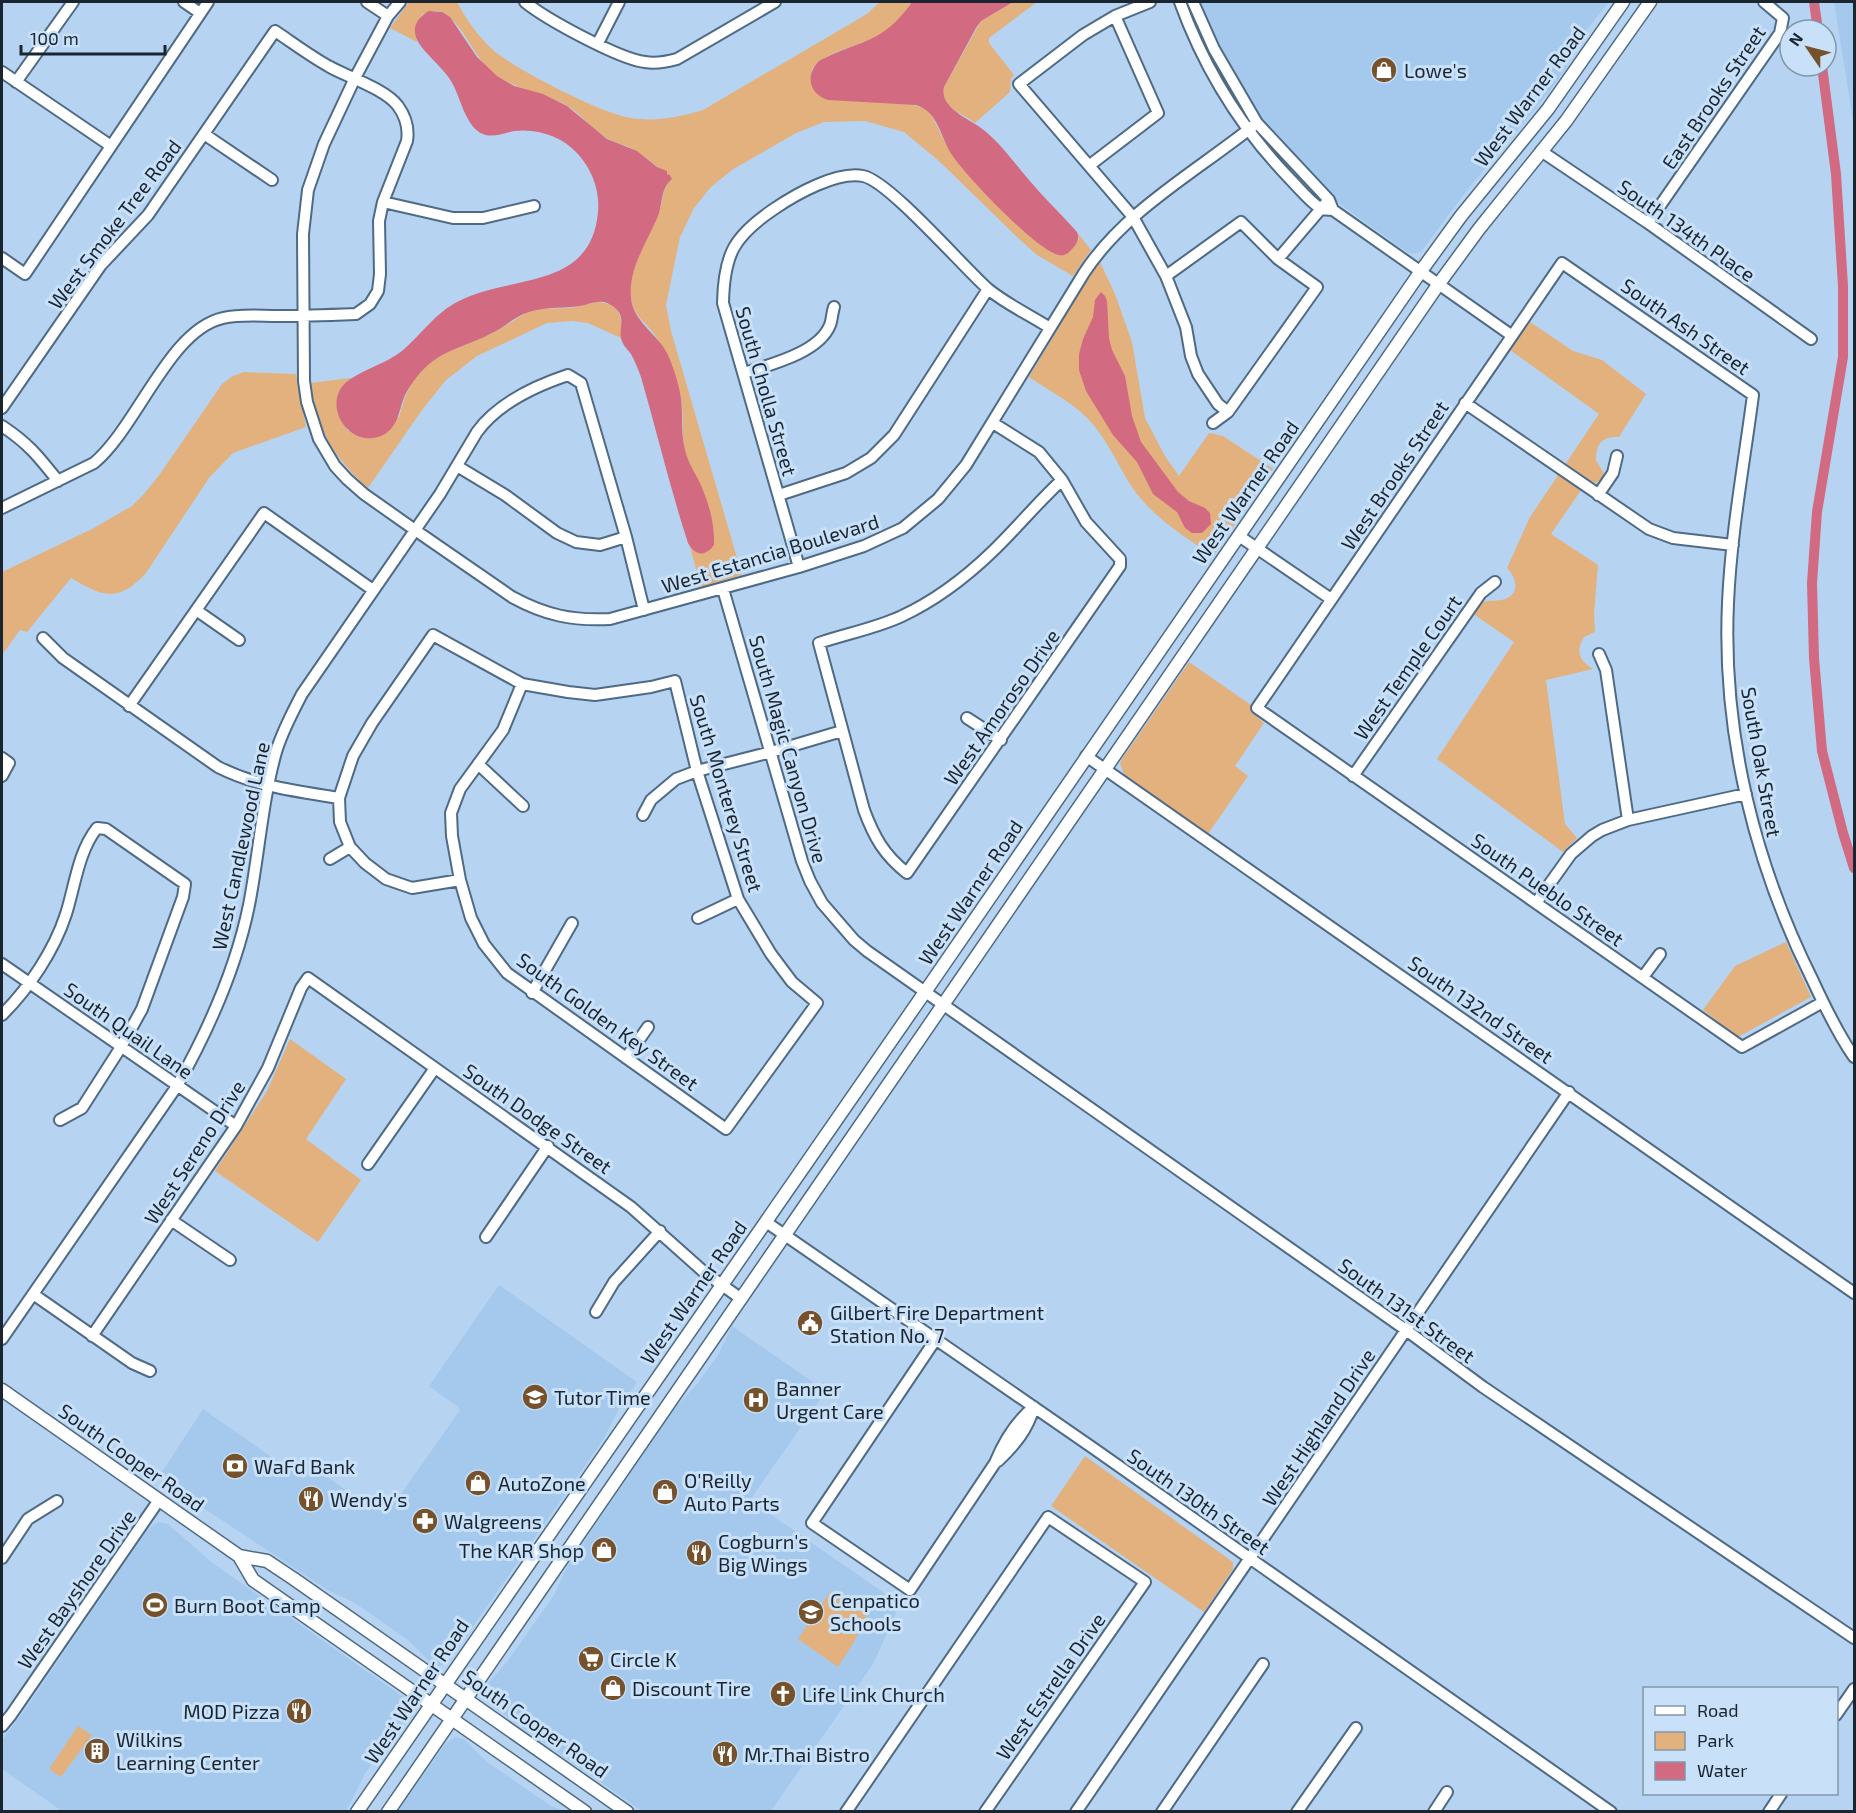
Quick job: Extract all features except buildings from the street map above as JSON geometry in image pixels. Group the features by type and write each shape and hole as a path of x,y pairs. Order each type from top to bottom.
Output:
{"main road":[{"name":"West Warner Road","path":"357,1812 925,992 1420,271 1461,216 1548,109 1623,2"},
{"name":"West Warner Road","path":"388,1812 640,1442 1438,285 1479,229 1564,124 1650,2"},
{"path":"1583,60 1601,73"},
{"name":"South Cooper Road","path":"2,1390 239,1556 253,1580 585,1812"},
{"path":"620,1432 640,1442"},
{"name":"South Cooper Road","path":"239,1556 267,1561 627,1812"}],"street":[{"path":"16,82 73,2"},
{"path":"184,2 200,13"},
{"path":"2,258 25,274 208,2"},
{"path":"367,2 388,16"},
{"name":"West Estancia Boulevard","path":"400,2 388,16 355,78 324,144 308,190 303,234 303,316 305,391 312,424 335,466 364,494 512,597 539,610 582,621 610,619 799,567 864,546 903,528 938,499 954,482 1091,263 1106,243 1133,217 1257,123"},
{"path":"525,2 549,18 629,58 660,63 677,59 775,2"},
{"path":"598,43 619,2"},
{"path":"1150,2 1115,16 1083,34 1019,84 1133,217 1166,276 1186,327 1191,356 1198,374 1218,404 1228,412"},
{"path":"1180,2 1198,48 1248,130 1271,159 1321,209"},
{"path":"1192,2 1214,50 1257,123 1331,205 1438,285 1511,335"},
{"name":"East Brooks Street","path":"1648,223 1779,33 1783,18 1764,2"},
{"path":"1090,165 1158,113 1115,16"},
{"name":"West Smoke Tree Road","path":"2,408 101,265 148,215 275,31 316,59 355,78"},
{"path":"2,72 111,146"},
{"path":"2,508 94,463 106,453 181,345 206,324 224,318 356,314 370,304 378,291 379,221 383,202 407,141 408,131 406,118 392,99 355,78"},
{"path":"204,134 272,180"},
{"name":"South 134th Place","path":"1541,151 1648,223 1811,339"},
{"name":"South Cholla Street","path":"799,567 723,303 723,275 734,245 752,224 786,201 841,176 864,176 882,186 988,289"},
{"path":"383,202 453,218 483,218 534,206"},
{"path":"1278,259 1321,209 1331,205"},
{"path":"1166,276 1241,222 1278,259 1317,287 1228,412 1213,423"},
{"name":"West Brooks Street","path":"1257,708 1562,263"},
{"name":"South Ash Street","path":"1562,263 1753,395 1733,545"},
{"path":"779,495 846,473 871,458 894,435 988,289 1050,328"},
{"path":"744,373 792,358 814,344 829,327 834,307"},
{"name":"West Candlewood Lane","path":"2,1339 177,1086 201,1043 216,1010 240,943 249,905 268,787 276,752 289,719 302,694 415,530 484,422 501,408 558,379 568,375 575,378 583,386 626,537"},
{"path":"1465,403 1658,534 1733,545"},
{"path":"643,815 651,800 676,779 697,771 842,731 819,643 902,616 935,597 992,552 1062,480 1039,452 993,423"},
{"path":"2,426 36,453 57,481"},
{"path":"1599,495 1613,473 1617,456"},
{"path":"457,466 505,495 557,533 576,542 600,545 626,537 644,610"},
{"name":"West Amoroso Drive","path":"842,731 871,828 892,861 907,873 1120,566 1120,559 1086,522 1062,480"},
{"path":"129,706 264,513 374,590"},
{"path":"1239,536 1331,598"},
{"name":"South Oak Street","path":"1733,545 1728,602 1728,664 1732,714 1758,847 1773,891 1803,961 1854,1057"},
{"name":"West Temple Court","path":"1353,776 1481,593 1496,582"},
{"name":"South Magic Canyon Drive","path":"723,589 810,882 822,903 854,940 943,1004"},
{"path":"196,610 239,640"},
{"name":"South Monterey Street","path":"339,798 353,756 372,723 433,635 522,684 595,695 675,681 697,771 738,898 771,954 792,982 817,1003 726,1129"},
{"path":"44,638 63,658 218,767 240,778 268,787 339,798 340,822 350,847 365,863 386,879 412,888 460,880"},
{"path":"1599,654 1606,669 1628,820"},
{"name":"South Golden Key Street","path":"522,684 503,730 460,789 451,813 452,836 460,880 471,918 484,944 507,973 726,1129"},
{"name":"South Pueblo Street","path":"1257,708 1742,1047 1823,1002"},
{"path":"967,718 1001,740"},
{"name":"South 132nd Street","path":"1086,756 1854,1293"},
{"path":"2,776 5,761"},
{"path":"478,764 523,806"},
{"path":"1536,903 1571,854 1592,836 1628,820 1746,794"},
{"path":"2,1014 13,1004 42,964 65,917 78,868 90,837 97,828 106,829 185,884 183,897 142,1009 121,1047 82,1107 60,1120"},
{"path":"330,859 350,847"},
{"path":"698,918 738,898"},
{"path":"532,993 573,923"},
{"path":"1643,978 1660,954"},
{"name":"South Quail Lane","path":"2,964 236,1126"},
{"name":"South Dodge Street","path":"308,978 631,1207 689,1259 740,1298"},
{"name":"West Sereno Drive","path":"92,1336 236,1126 268,1068 301,988 308,978"},
{"name":"South 131st Street","path":"943,1004 1406,1330 1483,1387 1854,1638"},
{"path":"626,1058 648,1027"},
{"path":"368,1164 435,1068"},
{"name":"West Highland Drive","path":"1076,1812 1569,1092"},
{"path":"486,1237 548,1146"},
{"path":"171,1220 231,1260"},
{"name":"South 130th Street","path":"766,1222 1611,1812"},
{"path":"596,1312 614,1282 660,1231"},
{"path":"33,1294 132,1363 150,1371"},
{"path":"936,1339 812,1523 910,1590 995,1463 1004,1442 1022,1416 1034,1407"},
{"name":"West Bayshore Drive","path":"2,1726 6,1712 159,1500"},
{"path":"2,1558 28,1519 57,1501"},
{"name":"West Estrella Drive","path":"846,1812 1048,1517 1145,1582 985,1812"},
{"path":"1162,1812 1263,1664"},
{"path":"1838,1712 1854,1689"},
{"path":"1297,1812 1356,1728"},
{"path":"1434,1812 1447,1792"},
{"path":"1769,1812 1781,1795"}],"shaded area":[{"path":"1197,2 1609,2 1586,31 1564,71 1549,92 1468,189 1421,252 1413,254 1341,205 1317,183 1261,120 1227,68"},
{"path":"1834,2 1854,2 1853,121 1838,18"},
{"path":"499,1285 637,1382 619,1409 603,1440 445,1664 439,1666 431,1663 408,1640 355,1603 329,1591 158,1478 203,1409 303,1479 313,1467 373,1509 396,1501 460,1410 429,1386"},
{"path":"732,1326 826,1391 750,1500 900,1604 873,1664 771,1811 642,1811 492,1706 483,1695 490,1681 507,1662 554,1595 567,1567 673,1410 697,1384 718,1355"},
{"path":"158,1522 168,1524 214,1564 409,1701 412,1714 388,1741 366,1772 346,1811 62,1811 2,1769 2,1740 148,1529"},
{"path":"455,1737 464,1739 487,1762 551,1806 564,1811 398,1811 445,1744"}],"green space":[{"path":"409,2 457,2 464,15 487,44 519,68 580,100 618,115 658,119 703,110 850,24 880,2 912,2 885,32 832,54 816,64 811,71 929,110 961,167 1031,237 1050,251 1076,244 1079,239 1077,232 1091,250 1073,276 1037,255 939,161 904,132 865,121 824,122 796,133 732,170 711,187 694,208 680,237 666,305 671,331 742,575 701,587 690,547 697,553 714,536 713,525 704,496 685,451 682,406 677,385 658,340 634,309 630,291 634,267 661,208 666,187 672,179 666,171 640,153 601,134 570,107 518,87 493,73 457,25 440,12 432,11 422,15 415,32 417,42 390,28"},
{"path":"1013,2 1037,2 989,38 989,43 1014,75 1011,79 1010,92 975,123 948,105 945,100 944,87 981,21"},
{"path":"1100,262 1115,294 1132,342 1145,418 1165,456 1179,476 1209,433 1223,436 1273,469 1213,556 1149,508 1132,487 1105,441 1080,411 1029,377"},
{"path":"597,302 611,305 619,313 621,338 588,323 572,321 547,323 477,356 446,380 422,410 368,488 336,453 323,429 310,383 351,378 344,384 347,430 359,437 399,417 413,381 425,367 441,355 495,332 526,313 539,309 571,308"},
{"path":"1530,322 1573,351 1602,360 1646,394 1619,437 1605,439 1599,445 1596,460 1604,474 1603,478 1596,483 1588,480 1551,534 1598,565 1594,614 1595,632 1584,637 1579,652 1585,663 1593,669 1546,680 1565,824 1577,838 1563,852 1437,759 1514,642 1472,613 1482,603 1505,599 1513,593 1515,580 1507,568 1530,517 1599,414 1510,350"},
{"path":"244,372 296,374 306,427 233,453 209,478 146,573 136,583 118,593 110,594 101,593 71,578 27,632 20,630 2,655 2,572 92,529 132,506 160,474 222,384"},
{"path":"1189,662 1251,705 1256,716 1264,723 1235,766 1248,776 1208,834 1125,776 1120,764"},
{"path":"1786,942 1811,997 1738,1037 1703,1010 1735,966"},
{"path":"290,1039 346,1079 306,1139 361,1180 318,1242 215,1171 267,1091"},
{"path":"1085,1456 1233,1562 1233,1569 1204,1612 1051,1506"},
{"path":"831,1591 867,1615 838,1667 798,1639 809,1623 813,1624"},
{"path":"78,1726 92,1735 61,1777 49,1769"}],"water":[{"path":"912,2 1013,2 981,21 944,87 944,95 946,101 957,113 985,131 997,142 1077,232 1075,246 1068,253 1060,255 1049,250 1002,211 959,165 934,119 924,108 916,105 828,100 813,89 812,72 819,61 880,34 901,16"},
{"path":"429,11 442,12 450,17 477,57 497,76 514,86 543,94 567,106 607,139 637,151 657,167 667,171 667,175 669,174 672,179 665,187 658,216 635,266 631,298 636,314 668,355 676,377 681,399 685,450 705,495 712,520 714,545 707,552 697,553 688,543 641,377 622,340 620,315 606,302 529,312 500,329 433,361 414,381 405,395 396,421 385,434 372,438 360,437 349,431 342,421 337,410 337,398 342,387 352,378 402,351 436,318 459,301 565,268 581,255 592,237 598,212 598,196 591,174 578,154 564,142 540,132 523,130 490,136 483,134 472,125 451,81 416,37 417,22"},
{"path":"1101,292 1107,301 1112,350 1125,376 1132,416 1141,442 1178,492 1210,513 1211,524 1202,533 1192,533 1185,528 1177,512 1153,494 1137,462 1113,435 1086,391 1079,370 1079,354 1093,317 1095,300"}],"waterway":[{"path":"1814,2 1816,18"},
{"path":"1824,78 1836,174 1843,286 1843,357 1817,512 1812,583 1814,658 1822,751 1854,868"}],"place":[{"name":"Lowe's","path":"1384,70"},
{"name":"Gilbert Fire Department Station No. 7","path":"810,1323"},
{"name":"Tutor Time","path":"535,1397"},
{"name":"Banner Urgent Care","path":"756,1400"},
{"name":"WaFd Bank","path":"235,1466"},
{"name":"AutoZone","path":"478,1483"},
{"name":"O'Reilly Auto Parts","path":"665,1492"},
{"name":"Wendy's","path":"311,1499"},
{"name":"Walgreens","path":"425,1521"},
{"name":"The KAR Shop","path":"604,1550"},
{"name":"Cogburn's Big Wings","path":"699,1553"},
{"name":"Burn Boot Camp","path":"155,1605"},
{"name":"Cenpatico Schools","path":"811,1612"},
{"name":"Circle K","path":"591,1659"},
{"name":"Discount Tire","path":"613,1688"},
{"name":"Life Link Church","path":"783,1694"},
{"name":"MOD Pizza","path":"299,1711"},
{"name":"Wilkins Learning Center","path":"97,1751"},
{"name":"Mr.Thai Bistro","path":"725,1754"}]}
